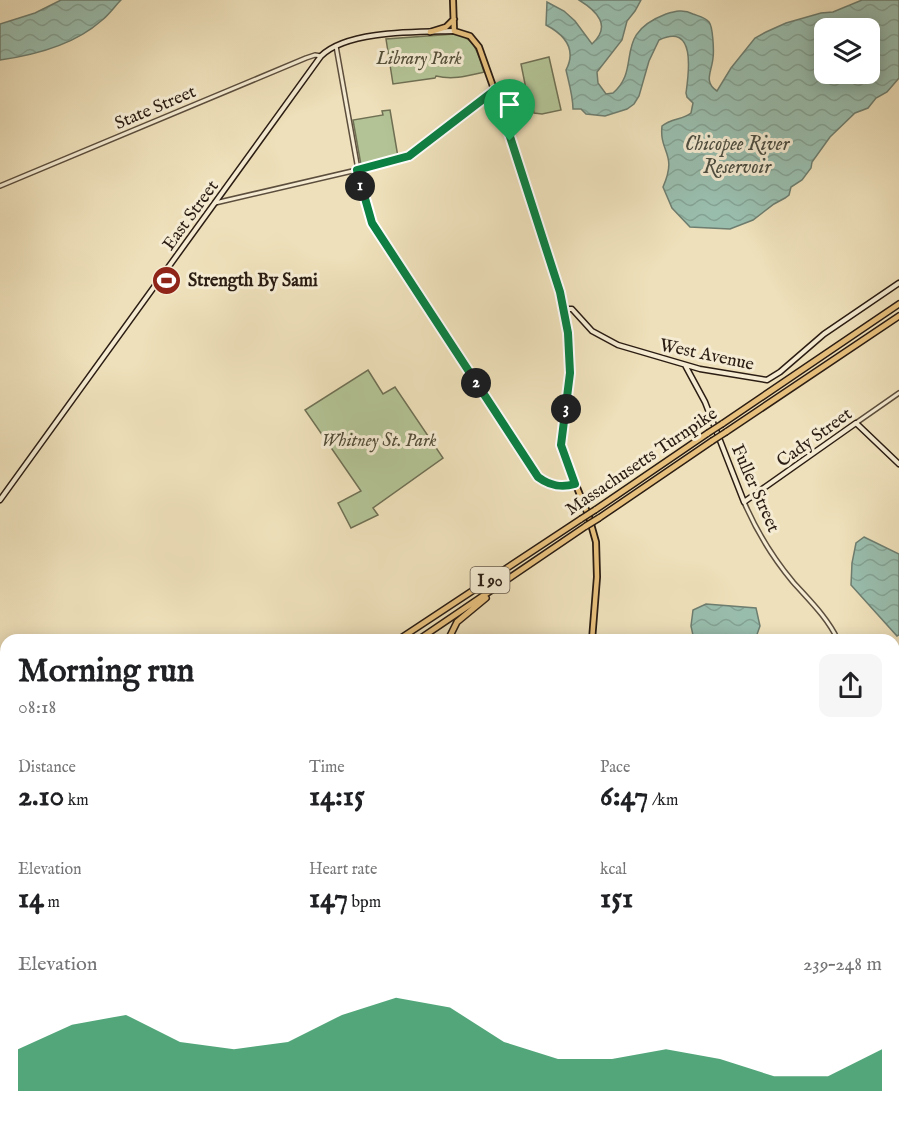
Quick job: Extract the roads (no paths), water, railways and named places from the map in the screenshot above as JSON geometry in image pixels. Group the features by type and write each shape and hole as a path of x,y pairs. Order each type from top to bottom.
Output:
{"highway":[{"name":"Massachusetts Turnpike","path":"407,634 899,304"},
{"name":"Massachusetts Turnpike","path":"427,634 899,316"},
{"path":"451,634 454,626 464,615 537,559"}],"main road":[{"path":"453,0 454,31 470,36"},
{"path":"430,32 447,26 454,19"},
{"path":"454,19 458,26 479,46 564,309 570,373 561,445 589,517 596,542 598,570 593,634"},
{"name":"East Street","path":"0,500 321,56 336,45 365,37 454,31"},
{"name":"West Avenue","path":"564,309 572,309 592,331 608,341 638,352 686,366 743,377 770,379 824,334 899,283"},
{"name":"Fuller Street","path":"686,366 701,394 744,502"},
{"path":"856,423 899,464"},
{"name":"Cady Street","path":"744,502 856,423"}],"street":[{"path":"336,45 357,170 372,223 534,472 542,480 558,487 575,484"},
{"name":"State Street","path":"0,186 306,58 321,56"},
{"path":"215,203 409,156 495,90"},
{"name":"Cady Street","path":"856,423 899,393"},
{"name":"Fuller Street","path":"744,502 757,529 783,569 830,623 835,634"}],"water":[{"path":"61,0 121,0 104,19 79,37 54,48 0,60 0,24 35,13"},
{"name":"Chicopee River Reservoir","path":"579,0 641,0 627,21 622,40 597,72 598,83 606,94 613,93 622,83 633,41 639,32 649,22 666,14 686,11 709,22 713,58 709,80 717,91 731,68 755,38 786,23 833,12 862,0 899,0 899,78 887,92 876,98 868,108 855,113 830,137 812,162 811,168 802,180 791,187 789,195 785,198 753,220 730,229 690,227 672,208 663,187 669,167 662,126 691,113 693,103 686,93 689,62 685,43 671,36 659,40 634,104 627,109 605,116 586,114 581,109 573,109 566,70 570,49 559,33 546,25 547,2 564,11 575,21 592,44 601,31 601,25 600,19"},
{"path":"864,537 899,554 899,634 895,634 851,585 856,543"},
{"path":"706,604 756,608 760,626 757,634 693,634 691,626 693,610"}],"place":[{"name":"Strength By Sami","path":"167,280"}],"park label":[{"name":"Library Park","path":"419,58"},
{"name":"Whitney St. Park","path":"379,440"}]}
